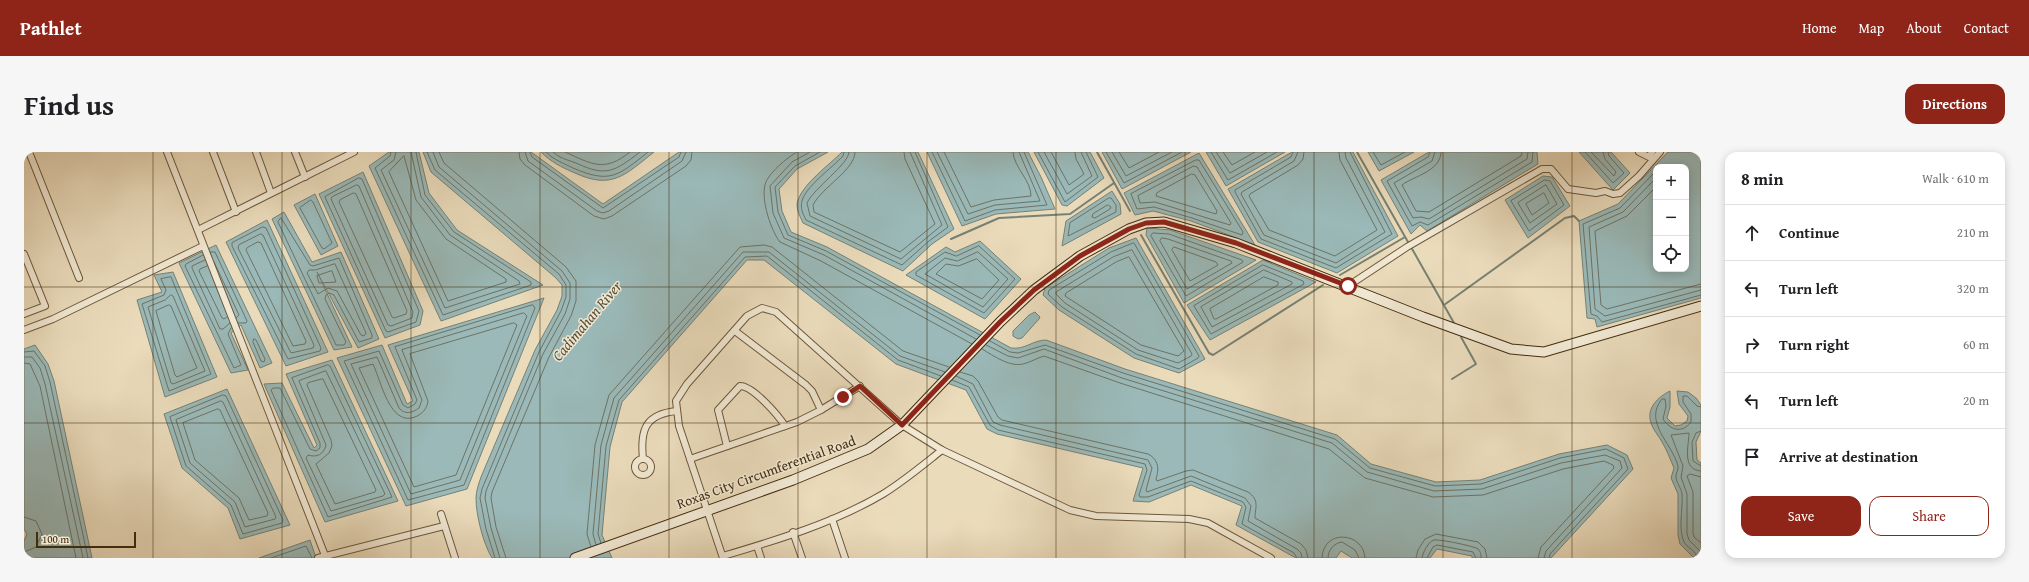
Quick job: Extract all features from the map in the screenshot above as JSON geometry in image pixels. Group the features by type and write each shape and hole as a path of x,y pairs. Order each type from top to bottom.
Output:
{"main road":[{"name":"Roxas City Circumferential Road","path":"575,558 793,480 868,449 902,425 1000,322 1034,290 1080,256 1129,229 1146,223 1164,222 1236,243 1348,286 1422,317 1512,349 1544,352 1701,306"}],"street":[{"path":"29,152 78,278"},
{"path":"166,152 198,230 325,557"},
{"path":"213,152 236,212"},
{"path":"256,152 271,193"},
{"path":"295,152 305,177"},
{"path":"336,152 338,159"},
{"path":"198,230 354,152"},
{"path":"1639,152 1649,157 1652,152"},
{"path":"1348,286 1407,247 1542,169 1551,169 1568,189 1596,193 1605,191 1613,194 1620,193 1639,176 1660,152"},
{"path":"24,330 53,319 203,246"},
{"path":"24,254 45,306 24,314"},
{"path":"942,450 883,494 832,519 723,557 679,426 676,401 679,394 747,316 762,308 776,312 902,425 942,450 1070,510 1096,516 1189,519 1208,523 1271,558"},
{"path":"735,331 806,385 812,391 821,410"},
{"path":"727,446 718,410 740,386 747,388 778,414 785,426"},
{"path":"690,459 785,426 821,410 860,386"},
{"path":"643,459 642,440 647,426 659,415 678,411"},
{"path":"442,514 444,526 455,558"},
{"path":"832,519 845,558"},
{"path":"318,558 444,526"},
{"path":"793,532 802,558"},
{"path":"757,546 761,558"}],"water":[{"path":"389,152 419,152 429,193 457,230 543,285 441,321 369,166"},
{"name":"Cadimahan River","path":"423,152 531,152 603,204 679,152 828,152 797,169 779,189 782,211 791,232 827,247 1011,348 1021,348 1041,340 1046,340 1125,369 1337,435 1371,464 1436,482 1480,480 1559,454 1607,445 1627,455 1633,469 1551,558 1472,558 1472,556 1437,549 1430,558 1352,558 1341,551 1336,558 1296,558 1236,525 1242,506 1191,485 1149,502 1133,501 1143,468 997,434 987,429 966,390 896,364 764,260 747,260 622,402 610,447 602,535 612,558 492,558 483,537 476,505 476,493 481,477 535,350 557,310 562,296 562,285 556,278 431,172"},
{"path":"541,152 654,152 618,178 599,180 588,178 565,169"},
{"path":"842,152 918,152 954,229 932,244 903,271 803,223 797,206 801,194 817,174"},
{"path":"927,152 1028,152 1055,209 996,214 962,226"},
{"path":"1034,152 1090,152 1104,178 1067,206 1062,205"},
{"path":"1102,152 1191,152 1122,189"},
{"path":"1206,152 1285,152 1226,186"},
{"path":"1292,152 1353,152 1398,236 1337,273 1258,242 1228,189"},
{"path":"1368,152 1414,152 1379,171"},
{"path":"1429,152 1537,152 1538,164 1427,231 1420,225 1411,234 1381,180"},
{"path":"1579,152 1611,152 1630,173 1613,190"},
{"path":"1668,152 1701,152 1701,298 1597,327 1595,319 1587,318 1579,221 1618,204 1653,168 1653,272 1689,272 1689,164 1656,164"},
{"path":"1199,153 1255,245 1191,221 1153,211 1135,215 1124,193"},
{"path":"363,172 423,311 420,325 385,338 319,194"},
{"path":"1543,176 1552,177 1570,206 1528,238 1505,200"},
{"path":"1112,191 1120,204 1121,214 1062,246 1066,221"},
{"path":"315,194 338,246 321,255 294,205"},
{"path":"284,212 312,262 341,252 379,339 358,348 317,272 352,347 334,350 272,219"},
{"path":"267,220 328,352 286,366 226,242"},
{"path":"1147,228 1170,230 1256,260 1184,303 1146,235"},
{"path":"1136,238 1205,359 1179,373 1134,358 1059,310 1043,295 1045,288 1109,248"},
{"path":"980,241 1021,279 985,319 906,275 946,247 955,252"},
{"path":"216,245 272,363 260,368 241,325 231,333 248,370 231,373 179,263"},
{"path":"1263,260 1316,282 1210,340 1187,305"},
{"path":"173,272 217,377 165,397 137,300 162,292 154,275"},
{"path":"544,298 467,489 406,506 337,358 382,345 407,404 413,401 388,345"},
{"path":"1035,312 1040,317 1039,319 1022,338 1018,339 1013,336 1013,331 1029,315"},
{"path":"35,345 48,364 54,381 92,558 24,558 24,541 27,534 24,529 24,349"},
{"path":"332,360 398,501 325,522 264,384 282,383 314,448 317,445 286,374"},
{"path":"227,389 290,525 240,539 228,508 182,468 164,414"},
{"path":"1670,391 1670,407 1667,418 1675,426 1681,425 1687,421 1688,416 1679,404 1677,391 1688,392 1696,398 1701,405 1701,431 1696,442 1697,460 1701,463 1701,558 1694,558 1680,544 1678,535 1678,494 1671,478 1674,468 1661,440 1652,426 1650,418 1650,413 1654,404 1661,396"},
{"path":"310,540 316,558 259,558"}],"waterway":[{"path":"1097,152 1130,211"},
{"path":"1357,152 1408,242"},
{"path":"951,239 999,218 1070,214 1114,183"},
{"path":"1444,305 1565,218 1574,216 1579,221"},
{"path":"1141,235 1209,353 1213,355 1323,285"},
{"path":"1340,275 1405,237"},
{"path":"1411,247 1454,323"},
{"path":"1452,379 1476,364 1461,337"}],"route":[{"path":"843,397 860,386 902,425 1000,322 1034,290 1080,256 1129,229 1146,223 1164,222 1196,230 1236,243 1348,286"}]}
